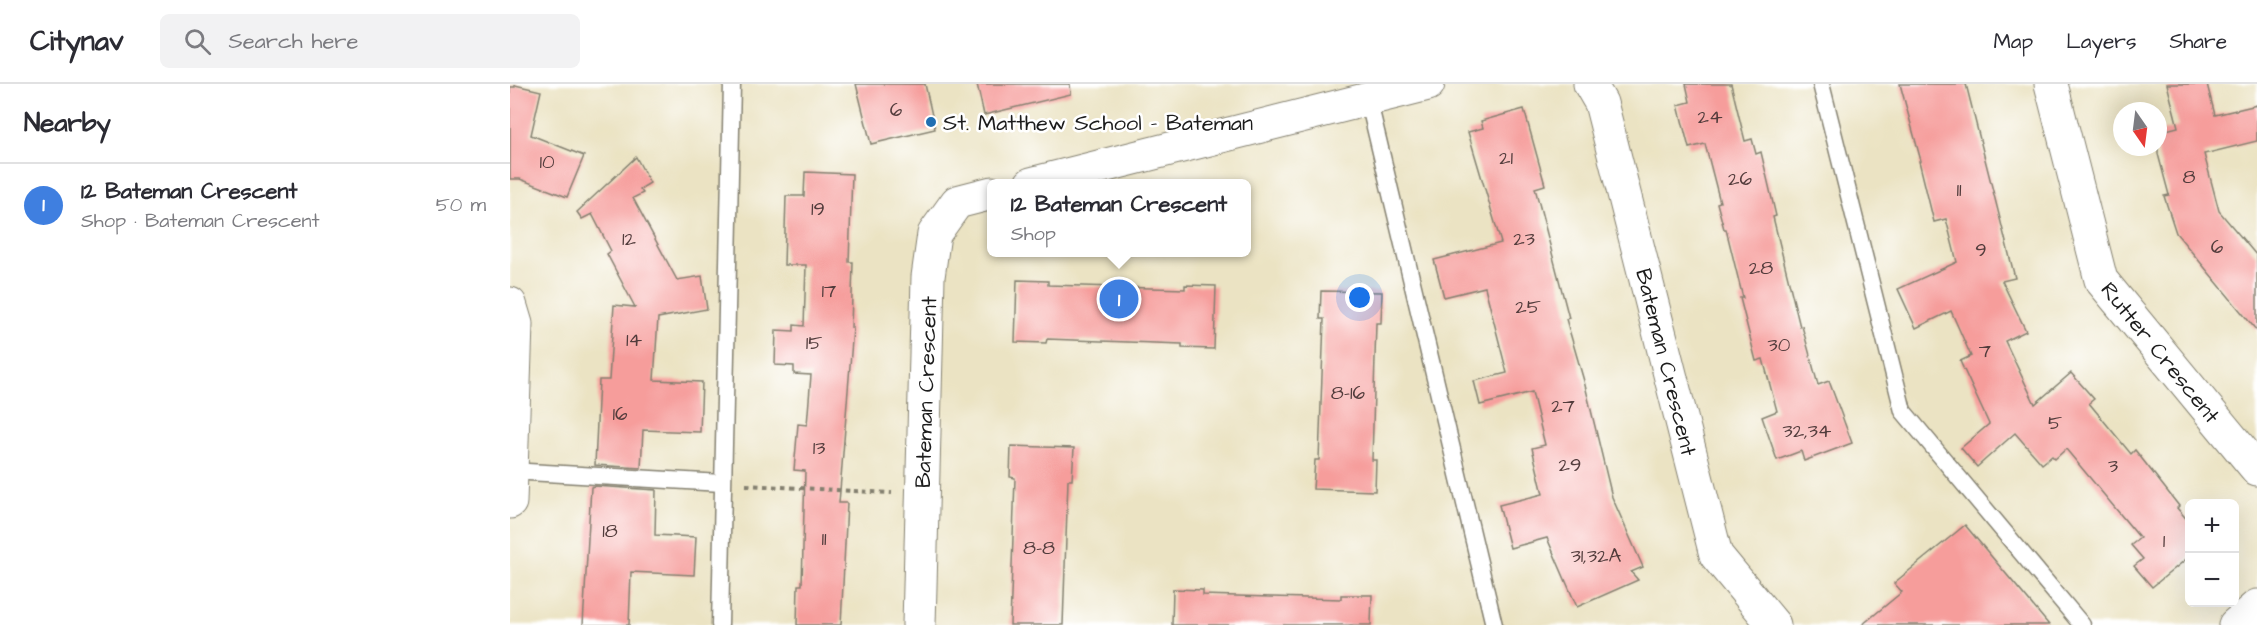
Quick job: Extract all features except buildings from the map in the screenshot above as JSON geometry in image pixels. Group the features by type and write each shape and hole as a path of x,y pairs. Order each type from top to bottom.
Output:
{"street":[{"path":"1047,179 1428,84"},
{"name":"Bateman Crescent","path":"1590,84 1601,103 1716,555 1774,625"},
{"name":"Rutter Crescent","path":"2051,84 2101,280 2257,469"},
{"name":"Bateman Crescent","path":"919,625 928,277 934,234 957,202 987,194"},
{"path":"510,304 516,324 510,481"},
{"path":"2235,625 2257,606"}],"lane":[{"path":"720,625 732,84"},
{"path":"1821,84 1903,411 2082,625"},
{"path":"1368,98 1494,625"},
{"path":"510,481 722,483"}],"path":[{"path":"722,483 898,494"}],"place":[{"name":"St. Matthew School - Bateman","path":"931,122"},
{"name":"12 Bateman Crescent","path":"1119,299"}]}
